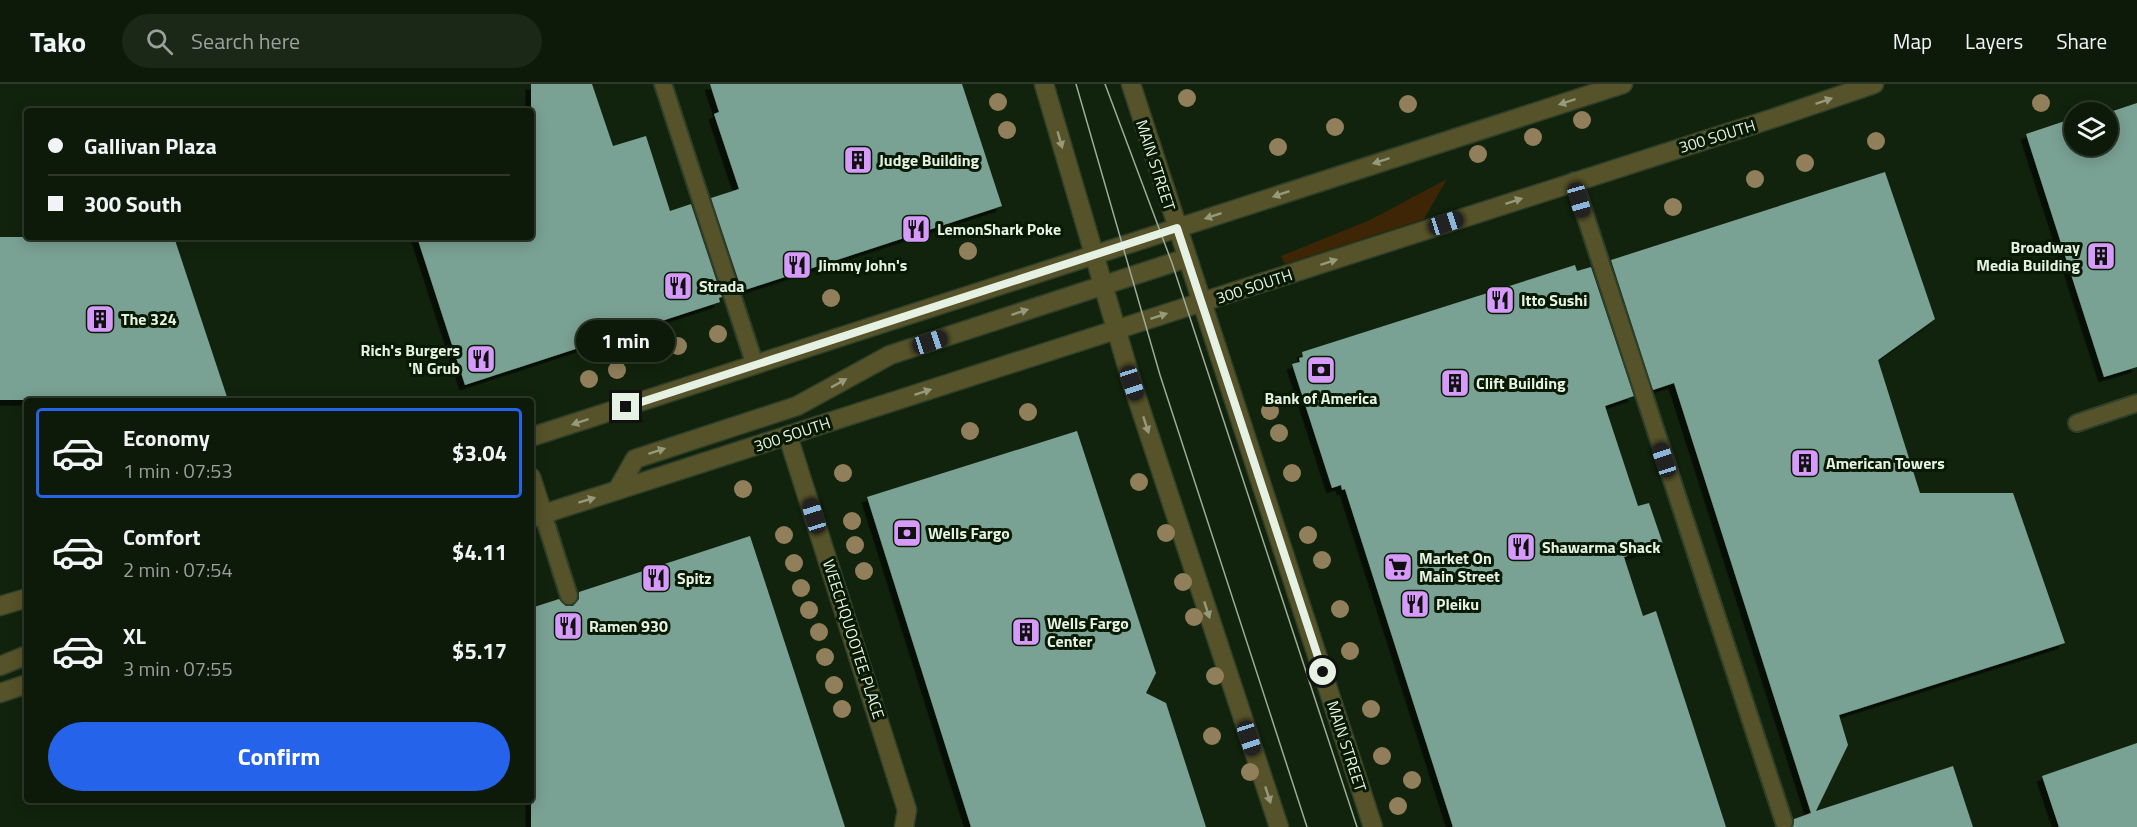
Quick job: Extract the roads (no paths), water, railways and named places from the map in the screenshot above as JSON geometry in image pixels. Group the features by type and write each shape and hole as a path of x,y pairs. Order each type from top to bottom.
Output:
{"street":[{"path":"1044,84 1116,329 1279,827"},
{"name":"MAIN STREET","path":"1131,84 1373,827"},
{"path":"534,436 1623,84"},
{"name":"300 SOUTH","path":"537,516 1874,84"},
{"path":"618,489 635,459 797,406 890,355 1187,258"},
{"name":"WEECHQUOOTEE PLACE","path":"788,435 907,821"},
{"path":"534,496 537,516"},
{"path":"0,606 24,598"},
{"path":"0,666 24,656"},
{"path":"0,693 24,685"}],"lane":[{"path":"663,84 755,364"},
{"path":"1574,182 1784,822"},
{"path":"2077,423 2137,403"},
{"path":"537,516 569,596"}],"tram line":[{"path":"1076,84 1160,375 1307,827"},
{"path":"1105,84 1172,263 1357,827"}],"place":[{"name":"Judge Building","path":"858,160"},
{"name":"LemonShark Poke","path":"916,229"},
{"name":"Broadway Media Building","path":"2101,256"},
{"name":"Jimmy John's","path":"797,265"},
{"name":"Strada","path":"678,286"},
{"name":"Itto Sushi","path":"1500,300"},
{"name":"The 324","path":"100,319"},
{"name":"Rich's Burgers 'N Grub","path":"481,359"},
{"name":"Bank of America","path":"1321,370"},
{"name":"Clift Building","path":"1455,383"},
{"name":"American Towers","path":"1805,463"},
{"name":"Wells Fargo","path":"907,533"},
{"name":"Shawarma Shack","path":"1521,547"},
{"name":"Market On Main Street","path":"1398,567"},
{"name":"Spitz","path":"656,578"},
{"name":"Pleiku","path":"1415,604"},
{"name":"Ramen 930","path":"568,626"},
{"name":"Wells Fargo Center","path":"1026,632"}]}
